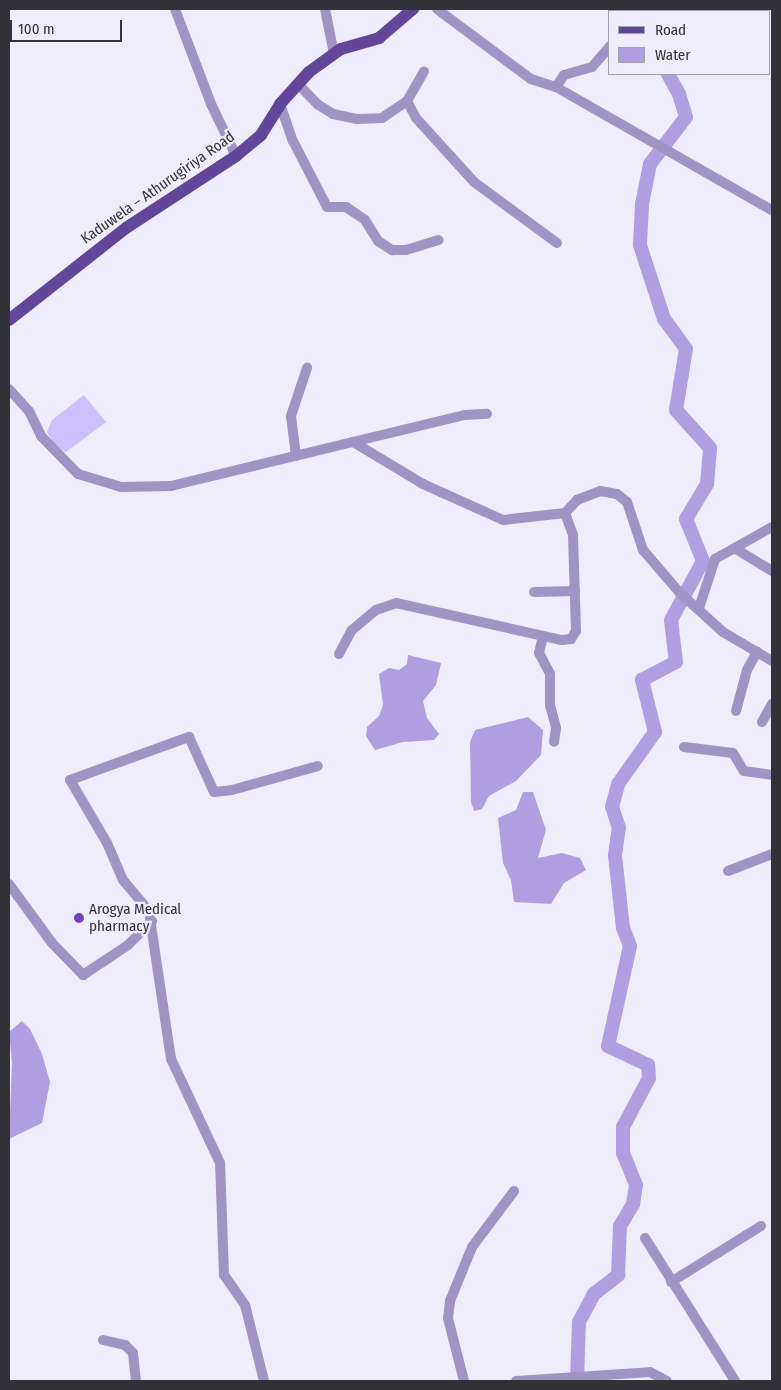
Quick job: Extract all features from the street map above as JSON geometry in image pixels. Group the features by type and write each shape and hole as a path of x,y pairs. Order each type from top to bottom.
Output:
{"main road":[{"name":"Kaduwela – Athurugiriya Road","path":"9,320 126,228 236,156 261,135 280,104 298,84 334,54 379,38 413,9"}],"street":[{"path":"175,9 201,81 236,156"},
{"path":"325,9 334,54"},
{"path":"438,9 531,79 556,87 772,210"},
{"path":"556,87 564,75 592,67 608,48"},
{"path":"298,84 317,104 333,114 358,119 382,118 407,101 424,72"},
{"path":"407,101 416,118 474,182 557,243"},
{"path":"280,104 294,141 327,207 346,207 365,220 378,241 392,250 406,250 438,240"},
{"path":"296,456 291,416 308,368"},
{"path":"9,389 29,411 41,436 78,474 121,487 172,486 465,415 487,414"},
{"path":"353,442 424,484 503,520 564,513 577,500 600,491 617,494 627,502 643,550 680,593 723,632 772,661"},
{"path":"339,654 352,630 376,610 396,603 543,636 571,639 576,630 573,536 564,513"},
{"path":"695,605 715,559 736,549 772,527"},
{"path":"736,549 772,571"},
{"path":"534,592 575,590"},
{"path":"543,636 539,652 550,674 550,705 556,728 554,742"},
{"path":"736,711 747,670 757,652"},
{"path":"762,722 772,704"},
{"path":"264,1381 244,1305 224,1275 220,1163 171,1059 149,911 123,880 107,844 70,780 189,738 214,792 232,790 318,766"},
{"path":"684,747 733,753 744,771 772,775"},
{"path":"728,872 772,854"},
{"path":"9,884 52,942 83,975 128,945 152,921"},
{"path":"464,1381 448,1318 450,1301 472,1247 514,1191"},
{"path":"671,1282 761,1226"},
{"path":"646,1238 671,1282 735,1381"},
{"path":"103,1340 125,1345 133,1353 136,1381"},
{"path":"516,1381 650,1372 667,1381"}],"shaded area":[{"path":"84,395 106,422 66,452 55,446 47,432 52,420"}],"water":[{"path":"408,655 441,663 436,685 423,701 427,718 439,734 434,740 403,742 375,750 366,736 367,727 379,716 383,705 379,674 389,668 399,670 407,664"},
{"path":"528,717 543,730 541,755 516,781 489,796 482,809 474,811 471,802 470,742 475,730"},
{"path":"523,792 533,792 546,830 538,858 562,853 580,858 586,870 564,883 551,904 514,902 511,880 503,863 498,818 516,810"},
{"path":"22,1021 30,1029 42,1054 50,1082 42,1123 9,1139 12,1063 9,1032"}],"waterway":[{"path":"577,1381 579,1322 594,1294 618,1275 620,1226 633,1204 636,1185 623,1153 623,1127 649,1078 648,1065 608,1046 630,946 623,928 615,855 619,828 612,807 618,784 655,732 642,680 676,662 671,620 703,561 686,519 707,484 710,448 676,410 686,349 664,319 640,245 642,204 650,164 686,117 679,94 669,75"}],"place":[{"name":"Arogya Medical pharmacy","path":"79,918"}]}
